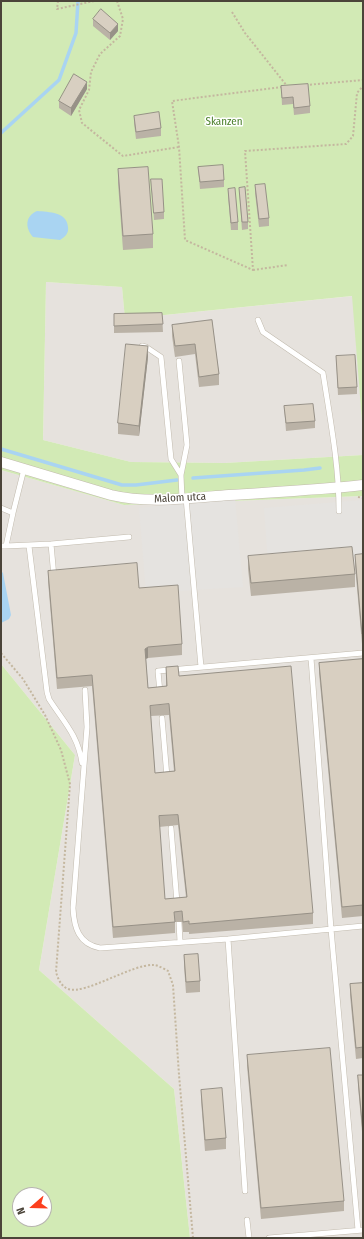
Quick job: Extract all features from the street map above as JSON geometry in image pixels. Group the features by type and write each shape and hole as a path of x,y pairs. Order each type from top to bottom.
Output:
{"street":[{"name":"Malom utca","path":"1,462 126,498 142,500 184,499 363,485"}],"lane":[{"path":"258,320 263,332 323,373 336,461 339,488 339,511"},
{"path":"138,346 146,347 161,357 172,459 181,475"},
{"path":"179,361 187,445 181,475 201,667"},
{"path":"24,469 3,546 29,546 129,537"},
{"path":"1,508 13,513"},
{"path":"51,544 54,580"},
{"path":"29,546 47,692 52,703 79,746 83,772"},
{"path":"160,696 158,671 363,653"},
{"path":"269,1238 361,1230 331,929 311,658"},
{"path":"85,690 87,727 73,908 74,918 79,934 84,941 92,946 100,948 228,939 363,926"},
{"path":"162,718 167,780"},
{"path":"171,828 178,908"},
{"path":"179,922 180,942"},
{"path":"228,939 245,1191"},
{"path":"247,1220 249,1238"}],"path":[{"path":"58,1 57,10 94,1"},
{"path":"117,1 123,19 120,36 100,54 91,72 89,90 79,110 82,123 123,156 179,147"},
{"path":"232,12 245,33 287,86"},
{"path":"302,85 363,80"},
{"path":"288,265 254,270 185,240 179,147 172,101 294,86"},
{"path":"254,270 245,151 346,144 353,136 356,93 363,86"},
{"path":"1,653 23,679 45,715 61,750 70,784 56,972 58,981 68,988 80,989 141,966 156,965 168,971 173,985 193,1238"}],"shaded area":[{"path":"46,282 122,287 125,319 353,296 363,434 363,455 225,463 131,462 43,440"},
{"path":"1,470 124,505 363,496 363,1238 190,1238 174,1089 39,970 75,755 1,664"},
{"path":"235,498 243,587 146,593 139,508"},
{"path":"363,500 363,557 268,564 264,508"}],"green space":[{"name":"Skanzen","path":"1,1 363,1 363,434 352,296 125,319 122,287 46,282 43,440 131,462 225,463 363,455 363,496 124,505 1,470"},
{"path":"1,664 75,755 39,970 174,1089 190,1238 1,1238"}],"water":[{"path":"37,211 57,214 64,218 67,222 68,229 65,236 60,240 33,237 30,234 28,219"},
{"path":"1,571 3,573 11,615 9,619 1,623"}],"building":[{"path":"101,9 118,24 110,33 93,19"},
{"path":"74,74 87,82 71,108 59,101"},
{"path":"308,84 310,106 294,108 293,97 282,98 281,86"},
{"path":"159,112 161,128 136,132 134,116"},
{"path":"223,165 224,180 200,182 198,167"},
{"path":"148,167 153,234 123,236 118,169"},
{"path":"151,179 162,179 164,212 154,213"},
{"path":"265,184 269,218 259,219 255,185"},
{"path":"245,187 248,222 242,222 239,188"},
{"path":"235,188 238,222 231,223 228,189"},
{"path":"162,313 163,324 114,326 114,314"},
{"path":"212,320 219,374 199,377 195,344 175,346 172,325"},
{"path":"126,344 148,346 139,426 118,423"},
{"path":"355,355 357,387 338,388 336,356"},
{"path":"313,404 315,421 286,423 284,406"},
{"path":"352,547 355,574 251,583 248,556"},
{"path":"363,554 363,634 362,634 355,555"},
{"path":"137,563 139,588 178,585 182,644 148,647 145,649 148,688 167,686 166,667 178,666 179,676 291,666 313,913 189,924 189,921 183,922 182,911 174,912 175,922 113,927 92,675 57,678 48,571","holes":["169,704 175,771 155,773 150,706","178,815 187,897 165,899 159,816"]},
{"path":"363,659 363,905 342,907 319,663"},
{"path":"198,954 200,981 186,982 184,955"},
{"path":"363,983 363,1047 356,1048 350,984"},
{"path":"330,1048 344,1201 261,1208 247,1055"},
{"path":"358,1075 363,1075 363,1132"},
{"path":"222,1088 226,1138 205,1140 201,1090"}],"waterway":[{"path":"1,133 59,80 76,33 78,1"},
{"path":"1,449 122,485 136,485 177,480"},
{"path":"193,478 320,468"}]}
